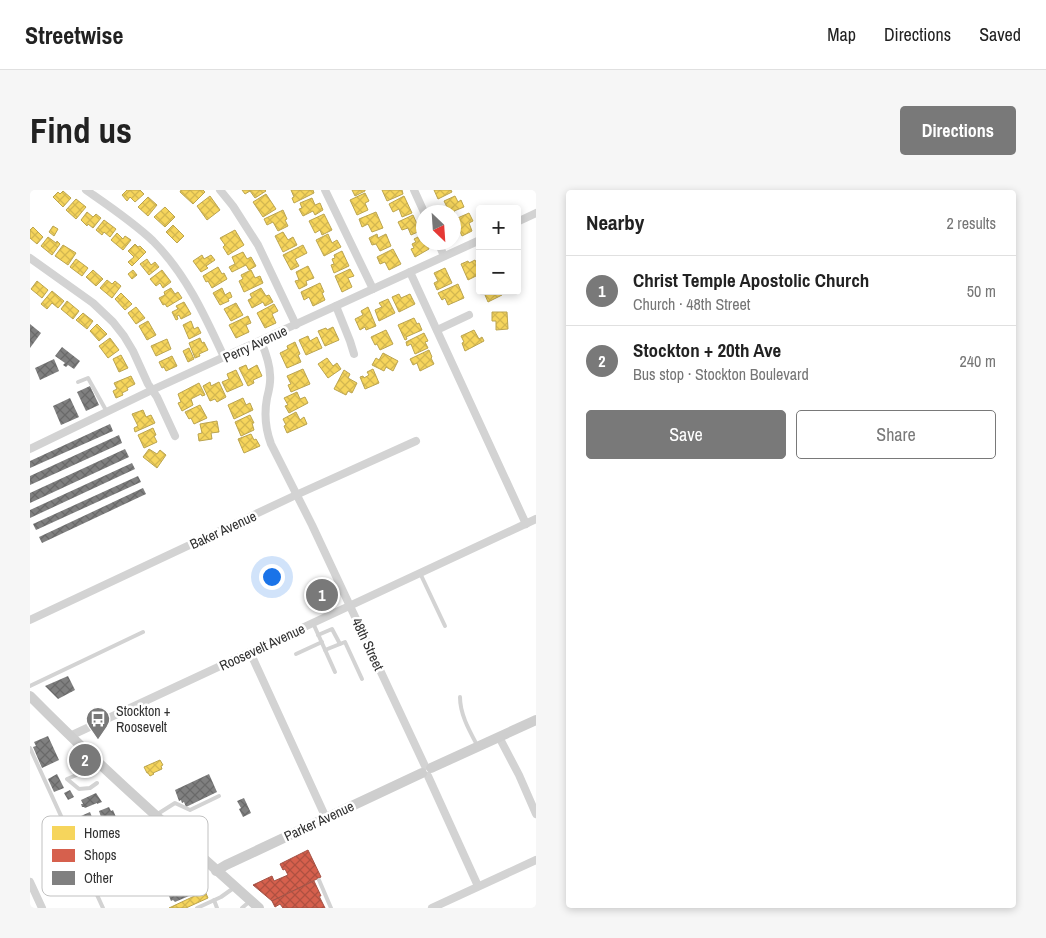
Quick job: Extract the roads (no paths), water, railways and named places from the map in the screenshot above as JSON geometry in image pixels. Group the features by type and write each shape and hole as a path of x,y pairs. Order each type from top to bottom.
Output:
{"street":[{"path":"86,190 137,227 165,255 187,283 198,302 224,357"},
{"path":"220,190 233,206 258,245 296,325"},
{"path":"325,190 373,289"},
{"path":"414,190 421,205"},
{"path":"521,220 536,213"},
{"name":"Perry Avenue","path":"30,449 152,390 476,242"},
{"path":"441,250 444,256"},
{"path":"30,258 93,303 113,322 133,351 175,436"},
{"path":"410,272 526,524"},
{"path":"336,306 354,354"},
{"path":"437,330 469,315"},
{"name":"48th Street","path":"261,341 270,372 265,413 267,434 350,606 478,886"},
{"name":"Baker Avenue","path":"30,620 416,441"},
{"name":"Roosevelt Avenue","path":"70,736 536,519"},
{"path":"250,652 326,818"},
{"path":"30,696 70,736 156,815"},
{"name":"Parker Avenue","path":"216,871 536,720"},
{"path":"499,737 519,775 536,814"},
{"path":"432,908 536,860"},
{"path":"208,864 259,908"},
{"path":"30,882 42,908"}],"lane":[{"path":"78,382 88,378 107,412"},
{"path":"420,573 445,626"},
{"path":"313,623 335,672"},
{"path":"318,635 332,629 340,644"},
{"path":"30,686 143,632"},
{"path":"296,654 322,642"},
{"path":"325,650 345,642 362,679"},
{"path":"460,697 462,712 478,747"},
{"path":"30,748 61,816"},
{"path":"95,759 79,774 67,779 79,789 90,788 97,783"},
{"path":"156,815 176,803 190,810 219,796"},
{"path":"319,880 331,908"},
{"path":"197,908 235,887"},
{"path":"98,896 103,908"},
{"path":"214,900 217,908"},
{"path":"242,908 250,900"}],"place":[{"name":"Christ Temple Apostolic Church","path":"322,595"},
{"name":"Stockton + Roosevelt","path":"98,740"},
{"name":"Stockton + 20th Ave","path":"85,760"}]}
